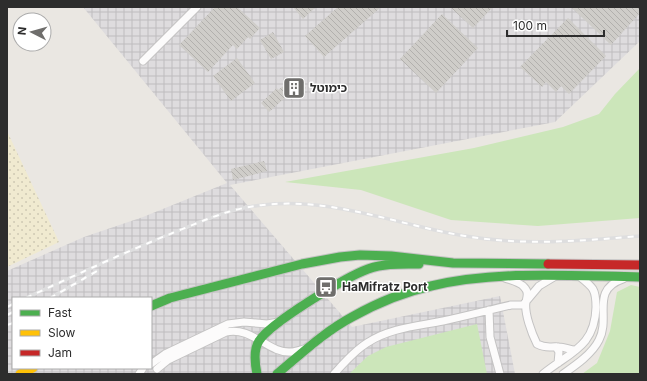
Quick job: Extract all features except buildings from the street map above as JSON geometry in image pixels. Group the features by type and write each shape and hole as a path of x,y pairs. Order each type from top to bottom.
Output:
{"street":[{"path":"143,61 196,7"},
{"path":"152,306 185,294 302,264 340,257 360,255 391,256 453,263"},
{"path":"257,374 255,362 256,351 260,340 265,334 351,277 369,269 389,265 453,263 640,265"},
{"path":"334,374 350,357 368,342 384,334 409,327 512,305 522,305 526,303 539,286 557,276"},
{"path":"277,374 310,346 350,318 381,303 425,287 457,281 502,278 557,276 640,277"},
{"path":"543,374 580,347 591,334 595,318 595,292 591,285 579,276"},
{"path":"563,374 594,348 600,339 603,329 603,298 607,288 616,281 630,277"},
{"path":"502,278 524,286 527,293 526,303 529,322 537,344 543,347 561,346 567,349 575,350"},
{"path":"489,310 490,337 500,374"},
{"path":"155,368 166,354 228,324 244,322 267,324 281,322"},
{"path":"155,368 168,360 226,332 237,331 250,335 284,352 292,352 310,346"},
{"path":"556,347 559,352 558,363"},
{"path":"285,374 293,361"},
{"path":"20,374 31,369"}],"shaded area":[{"path":"83,7 640,7 640,41 555,122 230,185 352,327 500,296 515,374 7,374 7,271 84,237 143,217 227,183"}],"green space":[{"path":"640,68 640,218 538,226 451,220 361,190 285,182 474,148 563,127 599,114 615,94"},
{"path":"631,285 640,287 640,374 582,374 597,363 610,331 617,292"},
{"path":"477,324 487,374 349,374 368,356 386,347"}],"sand":[{"path":"7,131 59,242 7,267"}],"railway":[{"path":"28,297 197,223 218,215 263,205 289,204 340,208 465,236 509,241 552,242 640,236"},
{"path":"52,297 97,271"},
{"path":"7,307 12,304"},
{"path":"7,315 12,312"},
{"path":"7,325 12,323"}],"traffic: fast":[{"path":"152,306 170,298 302,264 340,257 360,255 391,256 453,263 548,264"},
{"path":"257,374 255,353 259,341 278,323 309,301 343,281 368,269 387,265 419,264"},
{"path":"277,374 332,329 342,323 381,303 421,288 456,281 509,276 562,275 640,277"}],"traffic: slow":[{"path":"20,374 31,369"}],"traffic: jam":[{"path":"548,264 640,265"}],"place":[{"name":"כימוטל","path":"294,88"},
{"name":"HaMifratz Port","path":"326,287"}]}
